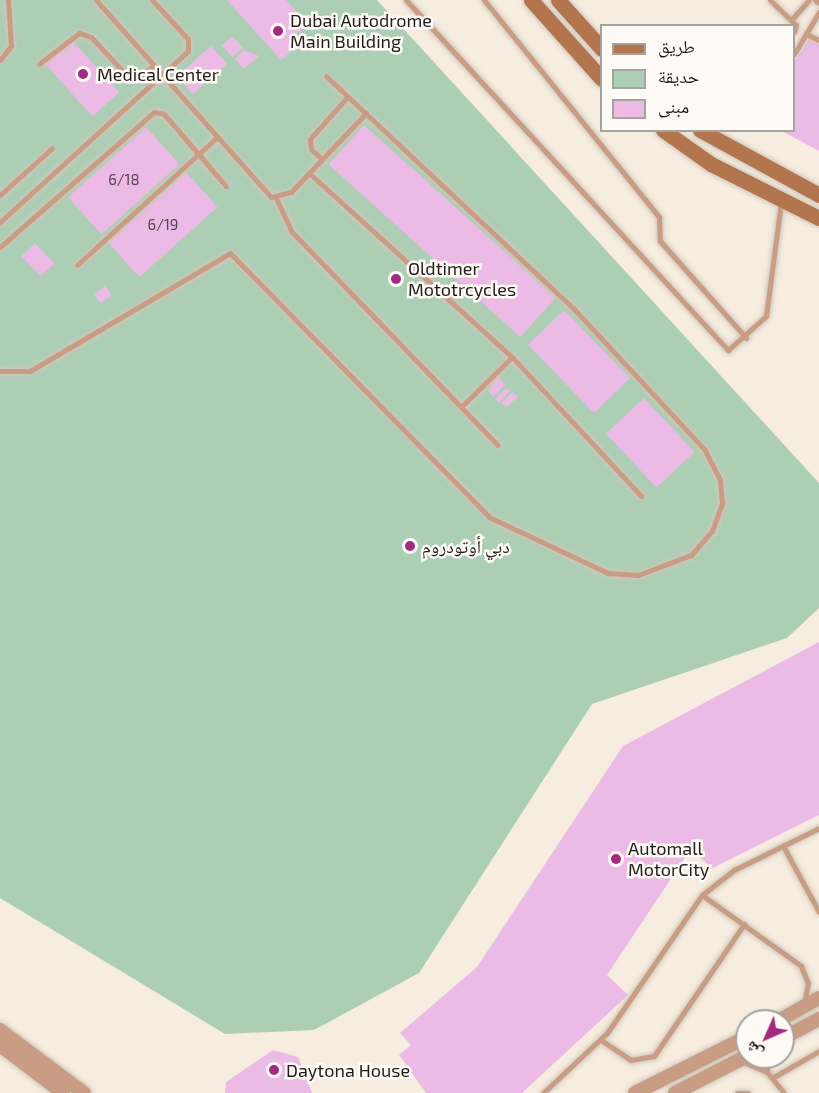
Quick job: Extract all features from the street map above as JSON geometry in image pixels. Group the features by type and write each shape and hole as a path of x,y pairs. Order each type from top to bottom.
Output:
{"main road":[{"path":"531,0 600,77"},
{"path":"558,0 600,47"},
{"path":"666,132 782,201 819,218"},
{"path":"716,136 819,195"}],"street":[{"path":"795,1011 819,998"},
{"path":"795,1032 819,1019"},
{"path":"0,1030 84,1093"},
{"path":"635,1093 735,1043"},
{"path":"0,1045 63,1093"},
{"path":"675,1093 735,1062"}],"lane":[{"path":"0,60 11,46 8,0"},
{"path":"96,0 216,138 276,198 292,232 498,445"},
{"path":"0,222 162,76 190,45 152,0"},
{"path":"406,0 721,345 732,349 746,338 766,316 782,201"},
{"path":"484,0 659,217 660,241 746,338"},
{"path":"770,0 792,19 793,24"},
{"path":"792,19 809,0"},
{"path":"815,0 819,3"},
{"path":"795,52 819,12"},
{"path":"39,64 79,33 91,37 128,77 140,77 153,66"},
{"path":"806,34 819,40"},
{"path":"0,372 30,372 230,253 489,517 608,573 638,575 691,555 712,531 720,510 720,480 711,459 574,309 326,76"},
{"path":"322,159 311,149 310,139 348,96"},
{"path":"0,247 154,112 164,114 226,186"},
{"path":"276,198 286,196 366,113"},
{"path":"77,265 216,138"},
{"path":"0,195 52,148"},
{"path":"309,173 512,357 641,496"},
{"path":"462,406 512,357"},
{"path":"543,1093 601,1040 702,895 722,877 819,828"},
{"path":"783,846 819,912"},
{"path":"702,895 801,966 808,983 803,1007"},
{"path":"601,1040 631,1060 654,1056 744,924"},
{"path":"772,1078 819,1051"},
{"path":"762,1069 784,1093"},
{"path":"737,1093 748,1093"}],"green space":[{"name":"دبي أوتودروم","path":"0,0 377,0 819,483 819,608 787,638 592,704 419,973 314,1030 225,1034 0,898"}],"building":[{"name":"Dubai Autodrome Main Building","path":"227,0 286,0 308,24 292,38 299,45 281,60"},
{"path":"232,36 243,48 233,57 222,46"},
{"path":"71,39 119,93 92,117 44,63"},
{"path":"809,39 819,43 819,151 784,132 795,132 795,60"},
{"path":"211,46 227,64 193,95 177,77"},
{"path":"244,50 259,56 244,69 235,59"},
{"path":"364,125 556,298 520,337 329,164"},
{"path":"146,127 179,164 101,234 68,197"},
{"path":"186,172 217,207 139,277 108,242"},
{"path":"35,243 54,263 41,276 21,256"},
{"path":"105,286 112,295 101,303 94,295"},
{"path":"564,310 630,378 594,413 528,345"},
{"path":"498,376 505,385 493,397 488,391"},
{"path":"506,388 510,391 499,403 495,399"},
{"path":"513,392 518,397 506,407 501,403"},
{"path":"644,398 694,452 656,488 606,433"},
{"name":"Automall MotorCity","path":"819,642 819,815 713,868 690,850 607,975 628,995 522,1093 426,1093 399,1055 411,1045 400,1033 477,967 623,746"},
{"name":"Daytona House","path":"273,1050 298,1057 312,1093 225,1093 226,1082"}],"place":[{"name":"Dubai Autodrome Main Building","path":"278,31"},
{"name":"Medical Center","path":"83,74"},
{"name":"Oldtimer Mototrcycles","path":"396,279"},
{"name":"دبي أوتودروم","path":"410,546"},
{"name":"Automall MotorCity","path":"616,859"},
{"name":"Daytona House","path":"274,1070"}]}
